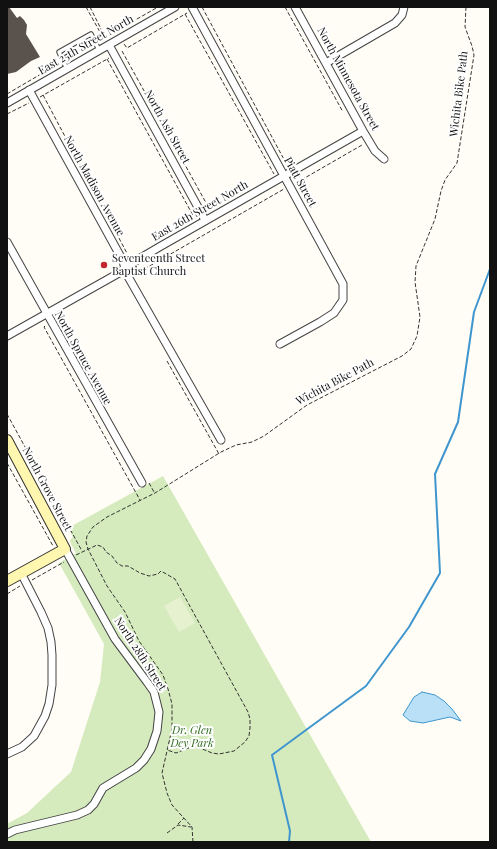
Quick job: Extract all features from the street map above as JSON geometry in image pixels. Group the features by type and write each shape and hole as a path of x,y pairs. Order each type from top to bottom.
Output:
{"street":[{"name":"East 25th Street North","path":"7,103 109,45 165,10 175,7"},
{"name":"North Minnesota Street","path":"295,7 363,130 375,150 384,159"},
{"path":"326,63 395,23 402,15 404,7"},
{"name":"Piatt Street","path":"190,10 284,175 343,284 343,300 334,313 280,344"},
{"name":"North Ash Street","path":"109,45 205,220"},
{"name":"North Madison Avenue","path":"29,90 123,261 129,278 221,440"},
{"name":"East 26th Street North","path":"7,336 205,220 363,130"},
{"name":"North Spruce Avenue","path":"7,242 142,483"},
{"name":"North Grove Street","path":"7,440 61,551"},
{"path":"7,581 61,551"},
{"name":"North 28th Street","path":"7,834 15,830 77,815 88,810 94,804 103,788 136,768 144,760 151,749 157,731 159,712 154,692 115,639 70,558 61,551"},
{"path":"7,754 22,747 34,736 45,716 52,685 52,655 48,628 21,573"}],"lane":[{"path":"67,69 59,52 90,34 99,50"}],"path":[{"path":"86,7 100,32 105,36 158,7"},
{"path":"90,7 103,30 103,34"},
{"path":"285,7 343,112"},
{"name":"Wichita Bike Path","path":"88,549 86,542 87,536 93,527 107,517 155,493 236,445 252,442 264,436 307,404 402,356 411,349 417,336 420,316 416,282 416,266 435,219 440,191 445,180 457,163 474,55 465,27 466,7"},
{"path":"123,43 127,48 190,10"},
{"path":"115,31 118,35"},
{"path":"7,94 95,42"},
{"path":"122,51 210,210"},
{"path":"7,114 16,111 114,55"},
{"path":"107,59 195,220"},
{"path":"43,95 129,256 129,260"},
{"path":"129,278 365,143"},
{"path":"165,357 219,454"},
{"path":"7,414 82,552"},
{"path":"7,463 61,551"},
{"path":"7,594 70,558 97,545 103,547 117,563 122,566 128,566 140,573 150,576 158,574 161,571 175,579 248,712 250,728 245,742 234,751 219,754 200,748 191,747 176,753 166,750"},
{"path":"88,549 107,586 125,612 139,641 163,675 172,704 172,729 162,773 167,794 172,805 192,827 193,842"},
{"path":"167,833 178,825 184,818"},
{"path":"178,825 192,827"}],"green space":[{"name":"Dr. Glen Dey Park","path":"163,476 371,842 7,842 7,824 27,813 71,772 100,682 104,644 59,563 76,553 70,540 73,537 68,528"},
{"path":"180,597 195,623 179,632 164,606"}],"water":[{"path":"422,692 435,695 444,701 461,721 450,717 423,723 410,721 403,715 414,697"}],"building":[{"path":"7,7 9,7 17,18 20,16 24,20 27,25 26,34 40,57 31,61 16,72 7,74"}],"waterway":[{"path":"289,842 290,831 272,755 366,686 409,627 440,573 435,474 458,422 474,312 490,269"}],"place":[{"name":"Seventeenth Street Baptist Church","path":"104,265"}]}
